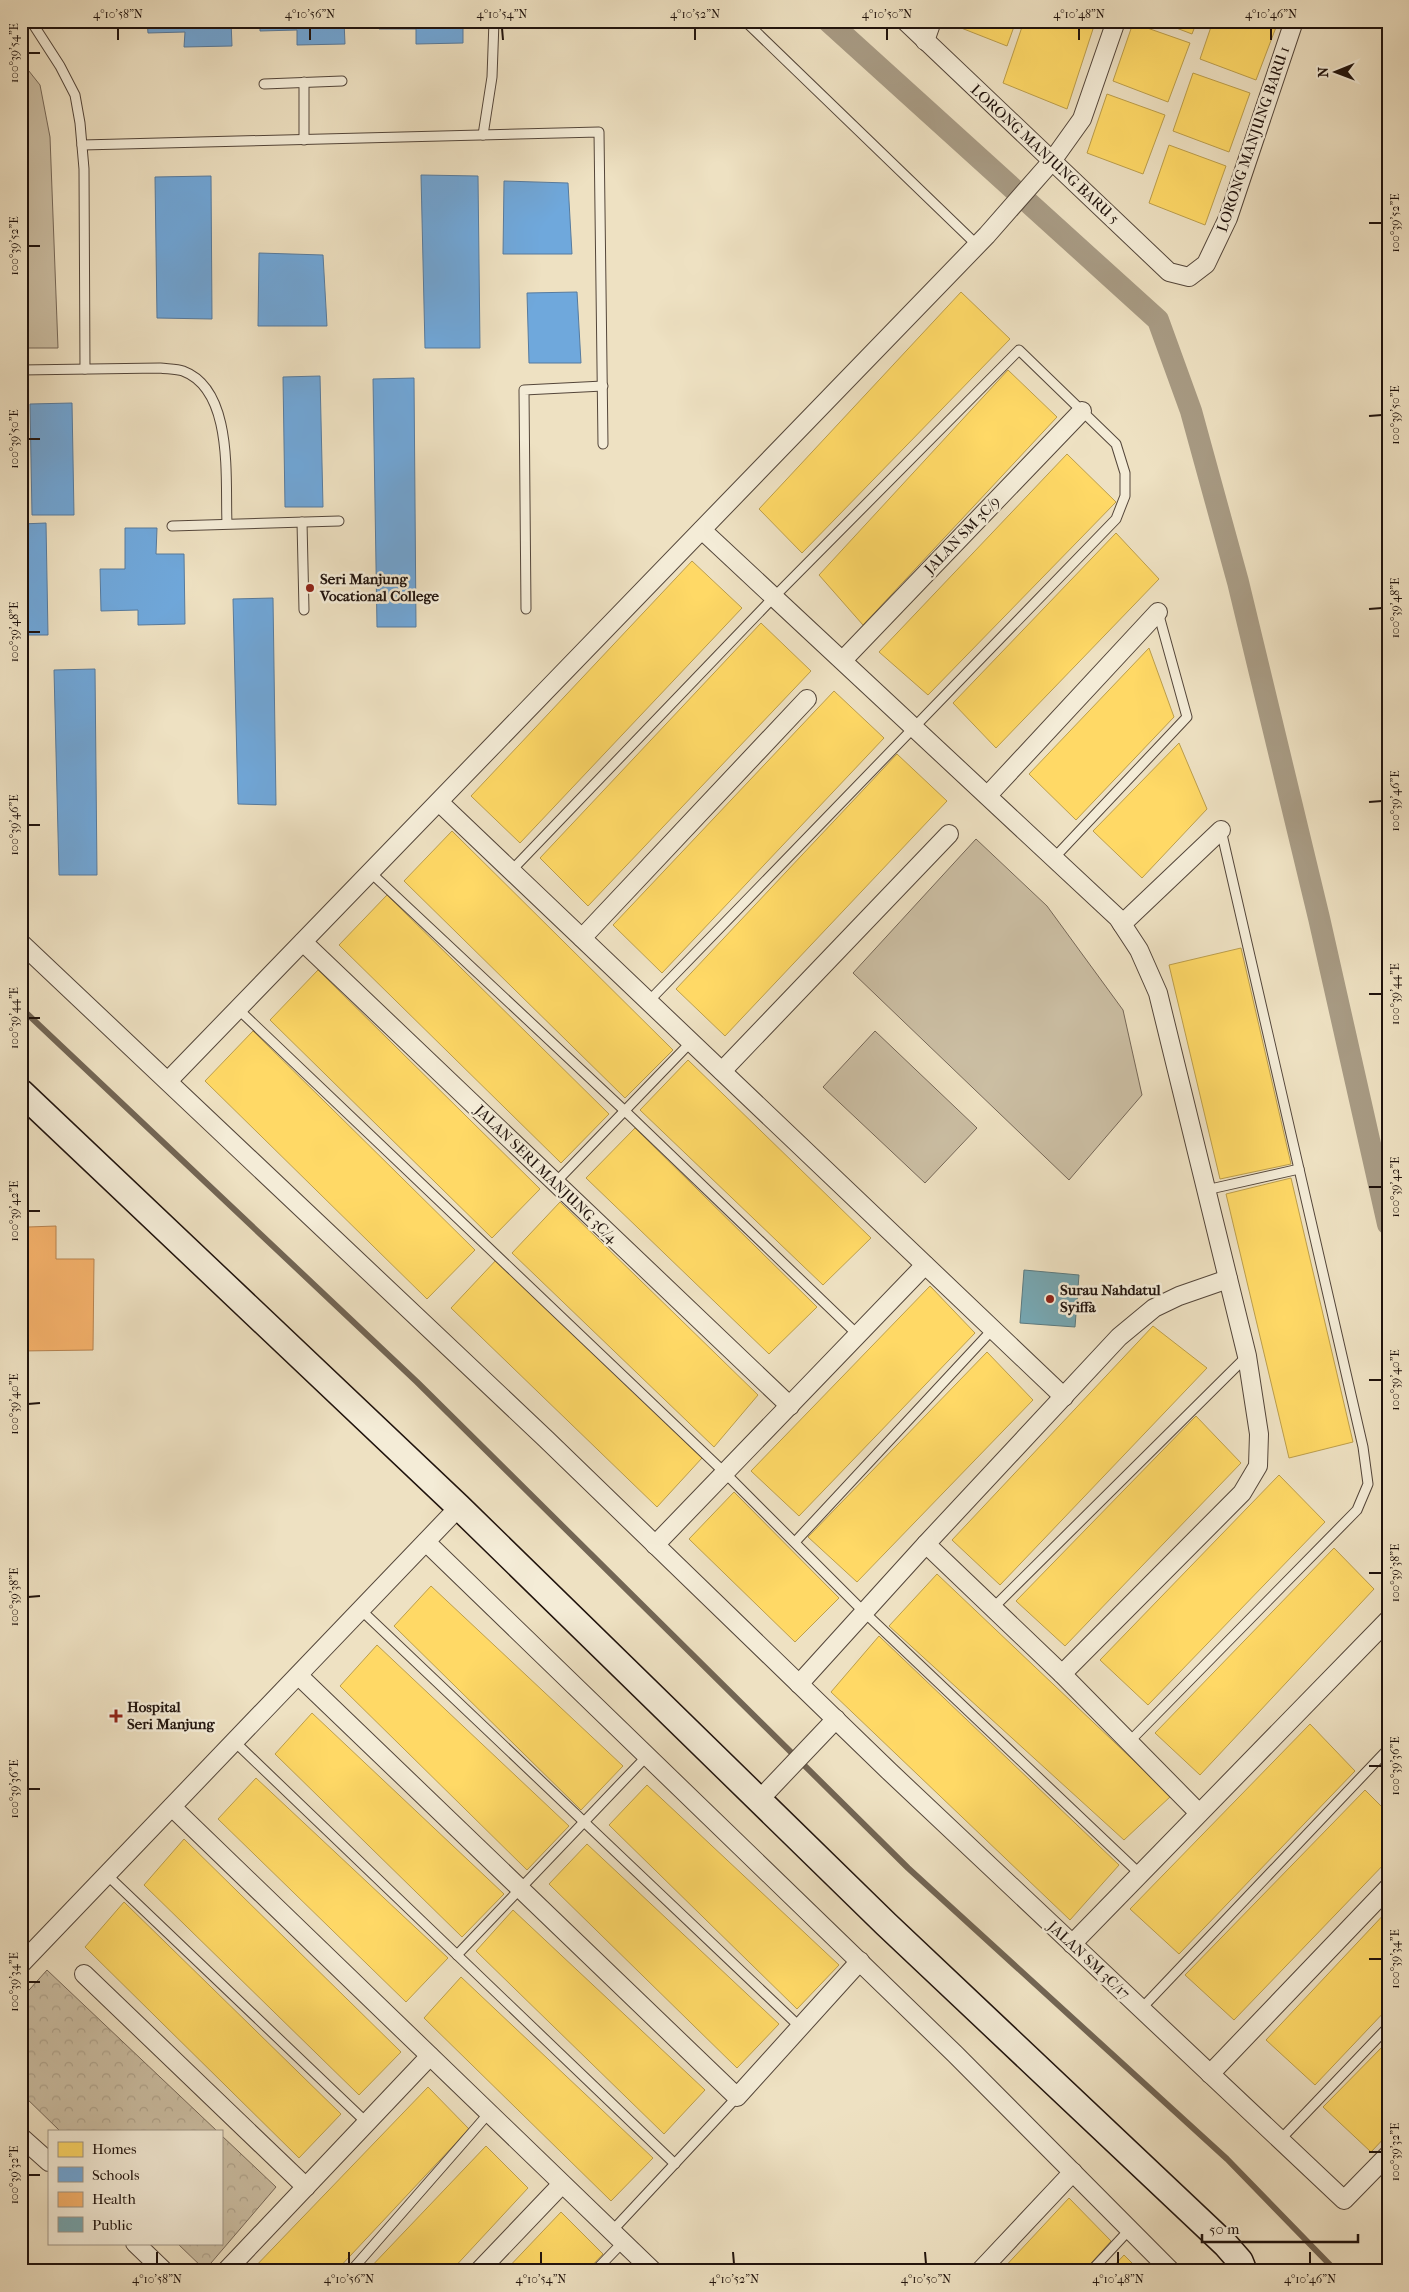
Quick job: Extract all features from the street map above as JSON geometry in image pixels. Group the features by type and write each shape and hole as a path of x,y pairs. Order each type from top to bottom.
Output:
{"street":[{"name":"LORONG MANJUNG BARU 5","path":"905,21 1169,272 1189,277"},
{"path":"926,41 932,21"},
{"path":"168,1081 982,240 1035,181 1082,119 1116,21"},
{"name":"LORONG MANJUNG BARU 1","path":"1189,277 1206,264 1228,218 1294,21"},
{"name":"JALAN SM 3C/9","path":"842,660 1082,411"},
{"path":"702,530 988,794 1122,924 1140,950 1158,993 1246,1356 1259,1434 1258,1466 1242,1492 1062,1674"},
{"path":"988,794 1158,612"},
{"path":"582,938 806,699"},
{"path":"439,802 1064,1397"},
{"path":"1122,924 1221,830"},
{"path":"722,1071 949,834"},
{"name":"JALAN SERI MANJUNG 3C/4","path":"303,942 790,1406"},
{"name":"JALAN SM 3C/17","path":"21,943 1072,1944 1344,2200 1388,2155"},
{"path":"21,1092 459,1506 886,1924 1226,2245 1240,2261 1244,2271"},
{"path":"655,1545 925,1265"},
{"path":"799,1684 926,1544 1119,1337 1154,1308 1228,1278"},
{"path":"21,1964 299,1676 459,1506"},
{"path":"426,1542 860,1961 1130,2228 1171,2271"},
{"path":"926,1544 1062,1674 1200,1813"},
{"path":"1072,1944 1388,1620"},
{"path":"299,1676 737,2097 860,1961"},
{"path":"759,1800 836,1719"},
{"path":"172,1807 653,2271"},
{"path":"1210,2074 1388,1888"},
{"path":"84,1974 306,2187"},
{"path":"226,2271 430,2056"},
{"path":"21,2137 48,2161"},
{"path":"980,2271 1073,2172"},
{"path":"479,2271 562,2184"},
{"path":"136,2244 164,2271"}],"lane":[{"path":"31,21 60,66 75,95 82,145 85,369"},
{"path":"483,135 493,68 494,21"},
{"path":"745,21 982,240"},
{"path":"264,84 342,81"},
{"path":"304,82 304,140"},
{"path":"82,145 599,132 603,444"},
{"path":"512,871 774,597 1019,350 1116,444 1125,473 1125,496 1116,519 648,1002"},
{"path":"21,370 160,368 183,371 203,384 218,408 224,446 227,524"},
{"path":"526,609 524,390 603,386"},
{"path":"302,522 304,610"},
{"path":"172,526 339,522"},
{"path":"1054,857 1187,717 1158,612"},
{"path":"1130,1742 1358,1510 1368,1484 1363,1447 1221,830"},
{"path":"370,872 625,1111 858,1335"},
{"path":"238,1009 725,1473 864,1612 1140,1874"},
{"path":"555,1183 691,1042"},
{"path":"1206,1190 1299,1169"},
{"path":"795,1542 992,1329"},
{"path":"993,1608 1246,1356"},
{"path":"361,1610 800,2027"},
{"path":"235,1742 675,2164"},
{"path":"1141,2009 1388,1749"},
{"path":"457,1955 647,1756"},
{"path":"106,1874 367,2123"},
{"path":"1280,2140 1388,2027"},
{"path":"595,2271 617,2236 675,2164 737,2097"},
{"path":"351,2271 489,2113"},
{"path":"1090,2271 1130,2228"}],"green space":[{"path":"21,61 40,85 50,137 58,348 21,348"},
{"path":"976,839 1047,906 1123,1010 1142,1095 1069,1180 853,973"},
{"path":"875,1031 977,1128 925,1183 823,1087"},
{"path":"47,1970 216,2130 59,2130 21,2093 21,1999"},
{"path":"222,2136 276,2187 205,2270 178,2244 222,2244"}],"building: Homes":[{"path":"953,21 1016,21 1007,46 951,24"},
{"path":"1024,21 1071,21 1093,29 1067,109 1003,83"},
{"path":"1158,21 1197,21 1192,34"},
{"path":"1213,21 1278,22 1256,80 1200,59"},
{"path":"1133,23 1190,43 1168,102 1113,81"},
{"path":"1193,73 1250,93 1229,152 1173,131"},
{"path":"1107,94 1165,115 1143,174 1087,153"},
{"path":"1169,145 1226,166 1205,225 1149,203"},
{"path":"961,292 1010,339 802,553 759,509"},
{"path":"1008,370 1057,417 863,625 819,575"},
{"path":"1067,454 1116,502 928,695 879,652"},
{"path":"1116,533 1159,579 996,748 953,703"},
{"path":"692,561 742,608 520,843 471,796"},
{"path":"761,623 811,671 588,906 540,858"},
{"path":"1149,648 1174,717 1076,820 1029,774"},
{"path":"834,691 884,738 662,973 613,925"},
{"path":"1179,743 1207,809 1142,878 1093,831"},
{"path":"897,754 947,801 725,1036 676,989"},
{"path":"452,831 673,1050 625,1098 404,881"},
{"path":"387,895 609,1114 561,1163 339,945"},
{"path":"1241,948 1291,1164 1220,1179 1169,965"},
{"path":"318,970 540,1189 492,1238 270,1020"},
{"path":"253,1031 475,1250 427,1299 205,1081"},
{"path":"688,1060 871,1238 823,1285 640,1110"},
{"path":"635,1128 817,1307 769,1354 586,1178"},
{"path":"1291,1178 1353,1442 1289,1458 1226,1194"},
{"path":"560,1202 758,1395 714,1447 512,1253"},
{"path":"498,1258 702,1458 657,1507 451,1308"},
{"path":"930,1286 975,1333 799,1516 751,1471"},
{"path":"1153,1326 1207,1368 1000,1585 952,1540"},
{"path":"987,1352 1033,1400 857,1582 808,1537"},
{"path":"1196,1416 1241,1463 1065,1646 1016,1601"},
{"path":"1279,1475 1325,1522 1148,1705 1100,1660"},
{"path":"734,1492 839,1598 795,1642 689,1539"},
{"path":"1334,1548 1374,1589 1200,1775 1155,1733"},
{"path":"937,1574 1171,1796 1124,1840 889,1626"},
{"path":"431,1586 623,1766 581,1810 394,1626"},
{"path":"879,1636 1119,1865 1070,1920 831,1692"},
{"path":"377,1645 569,1826 527,1870 340,1686"},
{"path":"312,1713 504,1894 462,1937 275,1754"},
{"path":"1310,1724 1355,1771 1179,1954 1130,1909"},
{"path":"256,1778 448,1958 406,2002 218,1819"},
{"path":"647,1785 839,1965 797,2009 609,1825"},
{"path":"1365,1790 1388,1813 1388,1860 1234,2020 1185,1975"},
{"path":"184,1839 401,2052 359,2095 144,1885"},
{"path":"587,1844 779,2024 737,2068 549,1884"},
{"path":"124,1902 341,2114 299,2158 85,1947"},
{"path":"513,1910 705,2090 664,2134 476,1951"},
{"path":"1388,1910 1388,2008 1315,2085 1266,2040"},
{"path":"461,1977 653,2158 611,2201 424,2018"},
{"path":"1388,2041 1388,2134 1371,2152 1323,2107"},
{"path":"428,2087 469,2129 336,2271 251,2271"},
{"path":"486,2146 528,2188 451,2271 367,2271"},
{"path":"1069,2198 1111,2241 1084,2271 1001,2271"},
{"path":"561,2212 603,2254 587,2271 505,2271"},
{"path":"1124,2255 1140,2271 1109,2271"}],"building: Schools":[{"path":"147,21 231,21 232,46 184,47 185,32 148,33"},
{"path":"260,21 344,21 345,44 297,45 297,30 260,31"},
{"path":"379,21 463,21 463,43 416,44 416,29 379,29"},
{"path":"421,175 478,176 480,348 425,348"},
{"path":"211,176 212,319 157,318 155,177"},
{"path":"504,181 568,183 572,254 503,254"},
{"path":"259,253 323,255 327,326 258,326"},
{"path":"577,292 581,363 529,363 527,293"},
{"path":"320,376 323,507 285,507 283,377"},
{"path":"414,378 416,627 377,627 373,379"},
{"path":"72,403 74,515 32,515 30,404"},
{"path":"46,523 48,635 21,635 21,524"},
{"path":"125,528 157,528 156,554 184,554 185,624 138,625 138,610 101,611 100,569 125,569"},
{"path":"273,598 276,805 238,804 233,599"},
{"path":"21,665 25,665 28,871 21,871"},
{"path":"95,669 97,875 59,875 54,670"}],"building: Health":[{"path":"56,1226 56,1259 94,1259 93,1350 21,1351 21,1256 28,1256 28,1227"}],"building: Public":[{"name":"Surau Nahdatul Syiffa","path":"1024,1270 1079,1275 1075,1327 1020,1323"}],"waterway":[{"path":"828,21 1158,320 1191,411 1238,582 1319,918 1388,1224"},
{"path":"21,1008 417,1382 908,1868 1227,2159 1336,2271"}],"place":[{"name":"Seri Manjung Vocational College","path":"310,588"},
{"name":"Surau Nahdatul Syiffa","path":"1050,1299"},
{"name":"Hospital Seri Manjung","path":"116,1716"}]}
